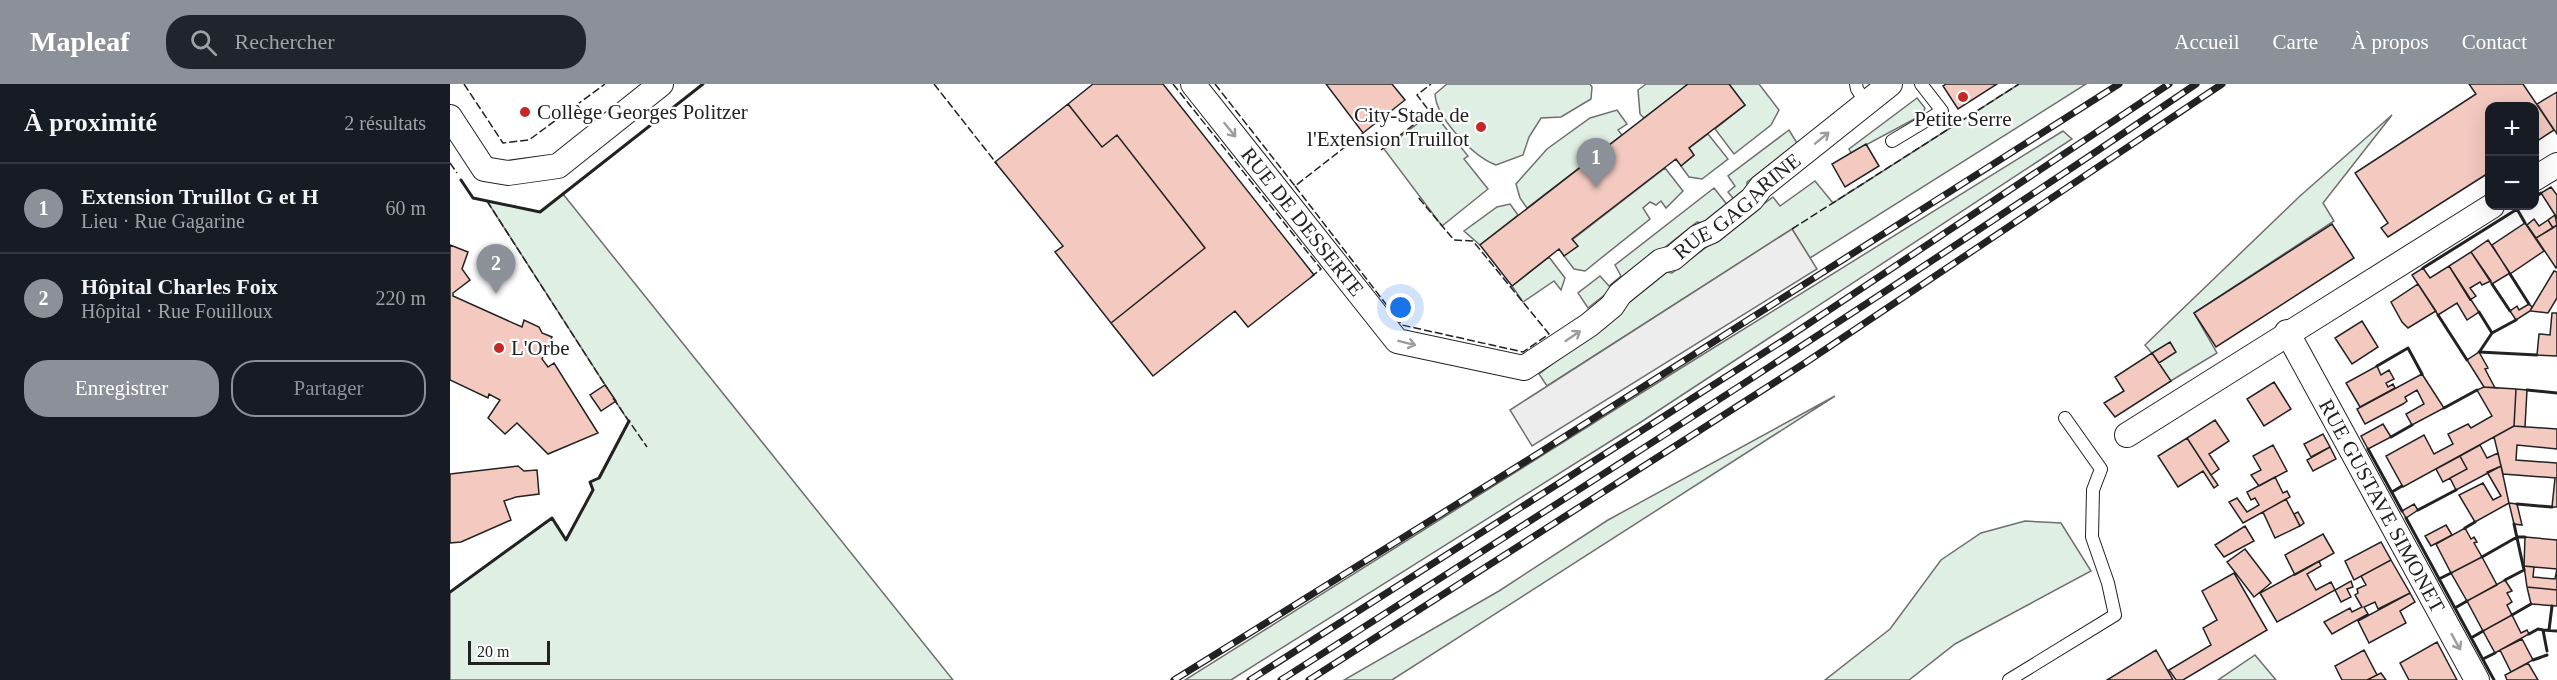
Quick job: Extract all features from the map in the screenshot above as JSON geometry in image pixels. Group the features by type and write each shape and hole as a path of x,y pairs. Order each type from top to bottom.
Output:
{"street":[{"path":"450,117 484,169 508,173 558,166 661,84"},
{"name":"RUE DE DESSERTE","path":"1193,84 1397,341 1524,368"},
{"name":"RUE GAGARINE","path":"1524,368 1588,325 1612,306 1620,294 1661,261 1673,258 1698,237 1712,231 1752,199 1761,186 1861,93 1890,84"},
{"path":"2539,176 2557,165"},
{"path":"2127,435 2486,210"},
{"name":"RUE GUSTAVE SIMONET","path":"2288,332 2477,680"}],"lane":[{"path":"1892,141 1942,111 1921,84"},
{"path":"2009,680 2115,615 2108,583 2092,537 2093,490 2101,469 2065,418"}],"green space":[{"name":"City-Stade de l'Extension Truillot","path":"1447,84 1590,84 1592,87 1591,99 1561,117 1541,118 1529,137 1523,155 1496,165 1487,161 1467,145 1442,114 1435,94"},
{"path":"1646,84 1688,84 1644,118 1640,114 1638,90"},
{"path":"1729,84 1759,84 1779,110 1771,125 1734,154 1715,129 1745,105"},
{"path":"2019,84 2086,84 1810,258 1792,229 1547,386 1539,374 1624,310 1625,300 1661,271 1672,273 1773,197 1780,206 1815,181 1833,203"},
{"path":"1917,98 1925,108 1922,115 1851,153 1849,149"},
{"path":"1617,110 1627,124 1618,130 1622,135 1527,208 1520,198 1516,184 1547,149 1590,118"},
{"path":"1433,112 1468,156 1464,159 1488,189 1442,226 1384,149"},
{"path":"2392,115 2323,203 2334,221 2194,313 2217,353 2164,385 2155,357 2145,345 2300,196"},
{"path":"1789,130 1797,143 1747,182 1747,195 1737,203 1728,192 1735,186 1728,176"},
{"path":"2063,131 2072,139 1641,422 1231,680 1185,680 1681,368"},
{"path":"1708,134 1728,159 1702,179 1689,177 1681,166 1694,155 1689,148"},
{"path":"1665,168 1683,191 1666,208 1661,201 1656,205 1650,202 1643,208 1650,219 1585,271 1574,269 1564,256 1572,240"},
{"path":"1714,188 1729,207 1708,224 1697,222 1588,308 1578,293 1600,276 1609,286 1621,276 1615,265"},
{"path":"563,194 953,680 450,680 450,592 552,518 566,539 593,490 590,482 600,478 629,422 487,201 540,212"},
{"path":"1510,204 1518,215 1480,245 1464,231 1497,207"},
{"path":"1549,257 1565,278 1561,290 1554,281 1523,302 1512,286"},
{"path":"1835,396 1392,680 1344,680 1499,591 1608,520"},
{"path":"2025,521 2061,523 2091,571 1955,644 1909,680 1825,680 1890,629 1941,560 1981,533"},
{"path":"2255,655 2276,680 2218,680"}],"shaded area":[{"path":"1792,229 1817,269 1532,446 1510,410"}],"building":[{"path":"1093,84 1163,84 1314,275 1248,327 1235,311 1153,376 1111,323 1205,248 1117,135 1102,147 1068,104"},
{"path":"1326,84 1392,84 1405,100 1363,133"},
{"path":"1688,84 1729,84 1745,105 1689,148 1694,155 1681,166 1676,159 1572,239 1578,246 1564,256 1559,249 1512,286 1480,245"},
{"name":"Petite Serre","path":"1946,84 1997,84 1958,109 1943,86"},
{"path":"2469,84 2523,84 2535,102 2485,102 2485,175 2388,237 2381,228 2388,223 2355,173 2476,94"},
{"path":"2557,92 2557,134 2539,107 2539,103"},
{"path":"1068,104 1102,147 1117,135 1205,248 1111,323 1055,252 1063,246 995,162"},
{"path":"2539,108 2554,130 2539,140"},
{"path":"1866,144 1879,166 1845,187 1832,164"},
{"path":"2551,187 2557,195 2557,218 2541,193"},
{"path":"2555,215 2557,225 2553,228 2548,220"},
{"path":"2534,219 2539,226 2548,220 2553,228 2536,238 2527,225"},
{"path":"2525,223 2544,251 2510,274 2492,245"},
{"path":"2332,224 2354,258 2216,347 2194,313"},
{"path":"2557,225 2557,266 2556,268 2536,238"},
{"path":"2488,240 2510,273 2492,284 2471,252"},
{"name":"L'Orbe","path":"450,245 468,252 462,269 470,280 453,293 453,296 522,327 524,320 539,327 542,333 552,337 542,359 548,367 554,363 598,433 548,454 517,423 505,434 488,418 500,400 489,394 488,398 450,380"},
{"path":"2471,252 2491,281 2482,285 2480,282 2470,288 2476,296 2470,300 2449,266"},
{"path":"2449,266 2479,312 2467,320 2457,303 2438,315 2412,275 2423,268 2430,278"},
{"path":"2554,271 2557,272 2557,298 2548,313 2530,311"},
{"path":"2418,284 2436,311 2408,328 2391,302"},
{"path":"2529,304 2532,307 2530,311 2516,320 2510,311 2517,306 2519,310"},
{"path":"2552,313 2557,313 2557,356 2537,355 2539,334 2550,335"},
{"path":"2362,321 2378,347 2352,364 2335,338"},
{"path":"2170,342 2176,352 2159,363 2152,353"},
{"path":"2479,352 2495,388 2484,387 2467,360"},
{"path":"2152,353 2171,381 2115,417 2104,403 2124,391 2115,377"},
{"path":"2377,366 2381,375 2389,370 2394,379 2386,383 2388,387 2393,384 2395,388 2360,407 2346,383"},
{"path":"2422,374 2444,408 2412,425 2406,414 2424,404 2417,390 2405,397 2407,401 2403,404 2365,424 2357,409"},
{"path":"2274,382 2291,409 2264,426 2247,399"},
{"path":"605,385 616,401 601,411 590,395"},
{"path":"2484,387 2516,389 2514,426 2403,487 2386,456 2424,435 2434,454 2453,444 2448,434 2468,424 2471,428 2492,416 2477,390"},
{"path":"2516,389 2527,390 2525,427 2514,426"},
{"path":"2215,420 2229,441 2209,454 2219,469 2211,475 2187,438"},
{"path":"2383,424 2391,437 2368,449 2361,436"},
{"path":"2514,426 2557,429 2557,449 2517,445 2516,460 2557,463 2557,478 2503,474 2494,437"},
{"path":"2323,434 2330,447 2311,457 2304,444"},
{"path":"2187,438 2218,485 2214,488 2203,471 2178,487 2158,456"},
{"path":"2273,445 2287,471 2259,486 2251,475 2261,470 2253,456"},
{"path":"2480,445 2487,458 2498,453 2501,466 2456,490 2450,478 2467,469 2460,456"},
{"path":"2330,447 2336,459 2313,471 2307,460"},
{"path":"2460,456 2467,469 2443,482 2436,469"},
{"path":"518,466 524,471 537,470 539,494 504,501 511,520 461,542 450,543 450,474"},
{"path":"2501,466 2509,503 2475,522 2459,495 2483,483 2493,500 2501,496 2487,472"},
{"path":"2275,477 2283,493 2287,491 2290,497 2243,523 2229,502 2237,498 2247,512 2259,505 2255,498 2251,500 2247,492"},
{"path":"2555,478 2557,478 2557,507 2552,507"},
{"path":"2286,499 2300,526 2275,538 2263,512"},
{"path":"2509,503 2517,504 2522,525 2514,524"},
{"path":"2414,504 2418,510 2406,518 2402,511"},
{"path":"2298,512 2304,523 2300,526 2294,514"},
{"path":"2446,525 2452,535 2431,546 2425,536"},
{"path":"2245,526 2254,541 2224,557 2215,545"},
{"path":"2465,528 2471,539 2474,537 2477,542 2474,543 2482,557 2451,573 2436,544"},
{"path":"2323,534 2334,553 2295,575 2285,555"},
{"path":"2525,537 2557,540 2557,569 2524,566"},
{"path":"2381,542 2391,560 2354,580 2345,561"},
{"path":"2245,549 2271,583 2254,597 2227,562"},
{"path":"2482,557 2497,585 2467,601 2451,573"},
{"path":"2391,560 2410,593 2378,609 2375,602 2364,607 2368,614 2332,634 2324,622 2350,608 2352,612 2362,607 2355,595 2358,593 2357,589 2366,585 2361,576"},
{"path":"2319,561 2321,566 2307,574 2316,590 2331,582 2335,590 2277,622 2260,593"},
{"path":"2524,566 2534,567 2533,577 2555,579 2557,569 2557,590 2527,587"},
{"path":"2234,573 2267,630 2183,680 2176,680 2169,670 2211,645 2203,628 2217,620 2202,591"},
{"path":"2505,580 2512,591 2507,593 2512,602 2507,605 2512,615 2483,631 2467,601"},
{"path":"2351,581 2353,587 2347,589 2351,597 2341,602 2335,590"},
{"path":"2527,587 2557,590 2557,606 2531,604"},
{"path":"2410,593 2415,602 2400,611 2406,623 2369,643 2358,621"},
{"path":"2512,615 2521,633 2527,630 2529,634 2495,653 2483,631"},
{"path":"2522,639 2533,660 2511,672 2500,650"},
{"path":"2437,642 2457,680 2409,680 2400,663"},
{"path":"2156,650 2173,680 2107,680"},
{"path":"2364,650 2377,675 2367,680 2342,680 2335,666"},
{"path":"2528,663 2538,680 2507,680 2505,675"},
{"path":"2381,673 2386,680 2367,680"}],"railway":[{"path":"1174,680 1539,453 2119,84"},
{"path":"1250,680 1787,338 2169,84"},
{"path":"1281,680 1855,311 2196,84"},
{"path":"1309,680 1805,363 2222,84"}],"fence":[{"path":"464,84 503,143 529,140 605,84"},
{"path":"934,84 997,164"},
{"path":"1173,84 1321,269 1311,277"},
{"path":"1215,84 1295,186 1363,133"},
{"path":"1381,150 1430,112 1417,95 1431,84"},
{"path":"1792,229 2019,84"},
{"path":"450,163 457,173"},
{"path":"1295,186 1402,325 1523,352 1549,334 1473,241 1454,240 1417,196"},
{"path":"487,201 607,388"},
{"path":"613,398 647,447"}],"wall":[{"path":"461,180 473,198 540,212 703,84"},
{"path":"2423,268 2516,210"},
{"path":"2518,210 2525,223"},
{"path":"2510,274 2529,304"},
{"path":"2492,284 2510,311"},
{"path":"2479,312 2492,333 2480,351"},
{"path":"2438,315 2467,360"},
{"path":"2492,333 2516,320"},
{"path":"2377,366 2408,348 2422,374"},
{"path":"2479,352 2537,355"},
{"path":"2444,408 2477,390"},
{"path":"2527,390 2557,393"},
{"path":"450,592 552,518 566,540 593,490 590,482 599,478 629,421"},
{"path":"2391,437 2412,425"},
{"path":"2368,449 2402,511"},
{"path":"2392,492 2402,486"},
{"path":"2418,510 2456,490"},
{"path":"2517,504 2552,507"},
{"path":"2406,518 2494,680"},
{"path":"2465,528 2475,522"},
{"path":"2505,580 2524,570 2514,524"},
{"path":"2482,557 2517,537 2525,537"},
{"path":"2439,579 2451,573"},
{"path":"2455,608 2467,601"},
{"path":"2512,615 2531,604"},
{"path":"2549,630 2552,606"},
{"path":"2529,634 2538,629 2543,630"},
{"path":"2547,651 2543,630 2557,631"},
{"path":"2471,638 2483,631"},
{"path":"2483,659 2495,653"},
{"path":"2533,660 2547,655"}],"place":[{"name":"Petite Serre","path":"1963,97"},
{"name":"Collège Georges Politzer","path":"525,112"},
{"name":"City-Stade de l'Extension Truillot","path":"1481,127"},
{"name":"Extension Truillot G et H","path":"1596,188"},
{"name":"Hôpital Charles Foix","path":"496,294"},
{"name":"L'Orbe","path":"499,348"}]}
